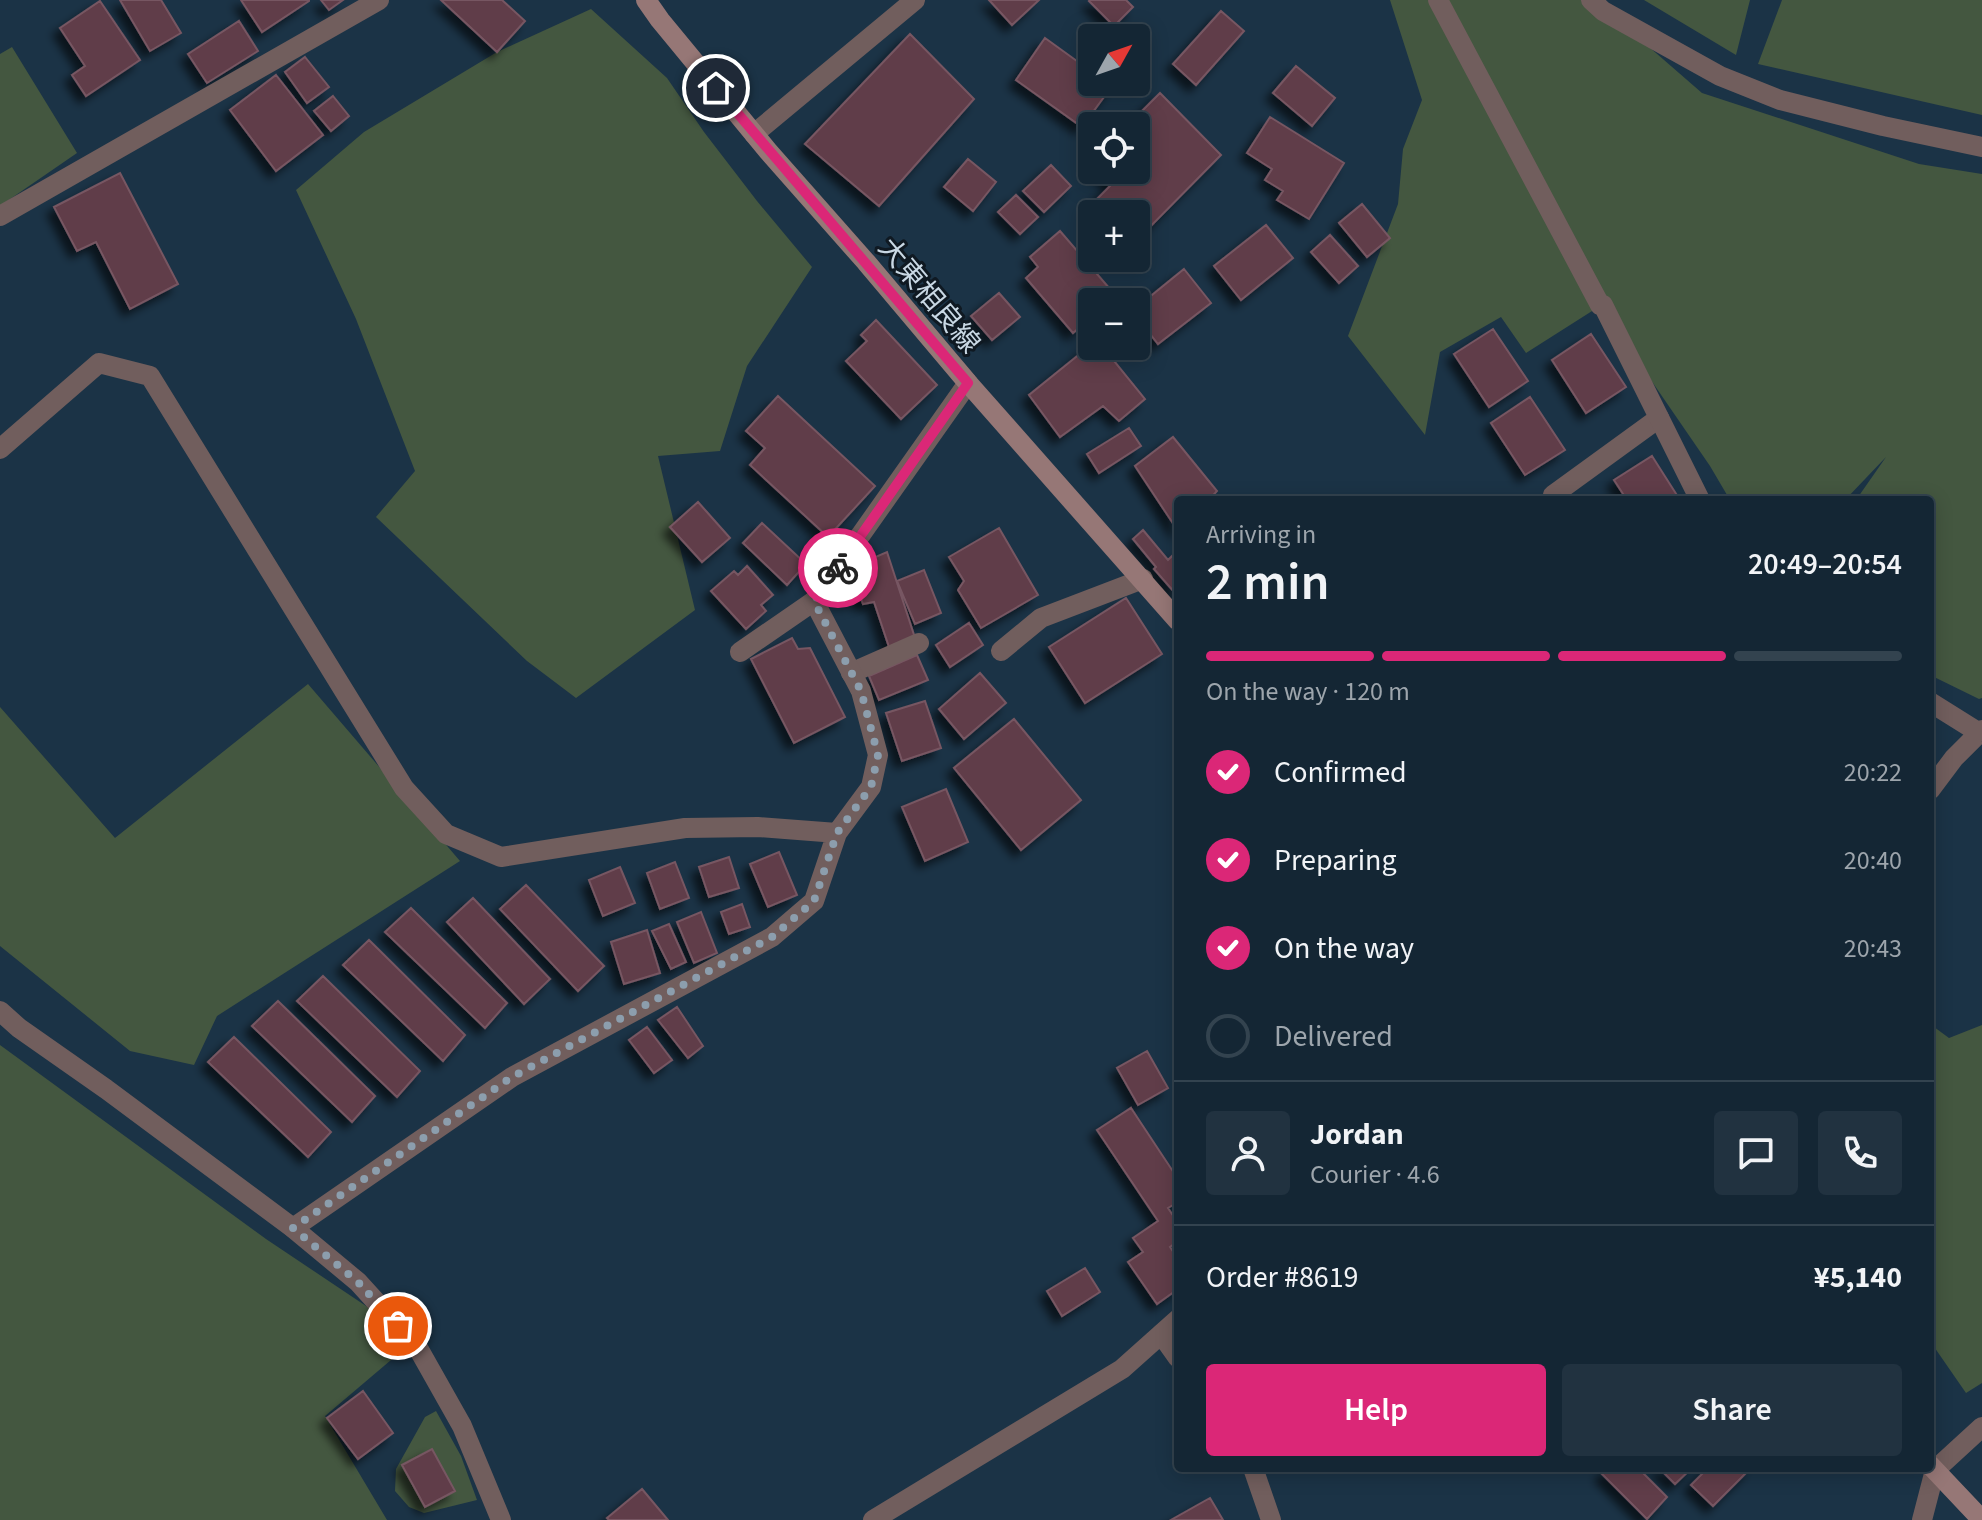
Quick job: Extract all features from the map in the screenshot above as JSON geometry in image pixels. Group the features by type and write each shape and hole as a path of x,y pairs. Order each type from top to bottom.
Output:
{"main road":[{"name":"大東相良線","path":"646,0 754,134 1174,616"},
{"path":"1934,1470 1982,1520"}],"street":[{"path":"0,216 379,0"},
{"path":"754,134 915,0"},
{"path":"1438,0 1600,305 1603,305 1698,496"},
{"path":"1591,0 1603,11 1720,76 1780,100 1982,147"},
{"path":"0,449 99,363 150,376 404,788 446,834 501,857 685,828 758,827 837,833"},
{"path":"740,652 814,601 968,383"},
{"path":"1554,496 1659,418"},
{"path":"1001,651 1041,618 1143,579"},
{"path":"293,1228 512,1077 772,937 814,901 837,833 871,787 878,755 861,691 814,601"},
{"path":"851,673 919,643"},
{"path":"1934,704 1980,731 1934,785"},
{"path":"0,1011 293,1228 358,1282 418,1348 462,1426 501,1520"},
{"path":"873,1520 1122,1369 1174,1323"},
{"path":"1161,1334 1174,1352"},
{"path":"1934,1466 1982,1427"},
{"path":"1254,1472 1271,1520"},
{"path":"1922,1520 1931,1472"}],"green space":[{"path":"1390,0 1595,0 1702,93 1919,164 1982,174 1982,698 1934,677 1934,496 1859,496 1886,457 1849,496 1728,496 1600,306 1526,353 1501,317 1440,352 1425,435 1348,336 1398,204 1403,149 1422,100"},
{"path":"1644,0 1750,0 1736,55"},
{"path":"1782,0 1982,0 1982,115 1758,64"},
{"path":"591,9 667,78 704,132 812,267 747,366 720,451 658,456 695,610 576,698 527,661 376,517 415,471 356,319 296,190 364,132 497,52"},
{"path":"12,47 77,153 0,206 0,54"},
{"path":"308,684 460,861 217,1016 194,1065 130,1051 0,946 0,707 115,838"},
{"path":"1982,1025 1982,1383 1966,1393 1934,1347 1934,1027 1949,1038"},
{"path":"0,1045 266,1239 369,1308 404,1349 325,1416 387,1520 0,1520"},
{"path":"436,1411 461,1456 477,1500 424,1513 409,1507 395,1491 396,1469 425,1417"}],"building":[{"path":"120,0 161,0 181,33 150,51"},
{"path":"241,0 309,0 309,1 262,32"},
{"path":"321,0 343,0 329,10"},
{"path":"441,0 502,0 525,21 497,52"},
{"path":"989,0 1039,0 1012,25"},
{"path":"1126,0 1133,7 1116,24 1112,24 1089,1"},
{"path":"100,1 140,60 86,96 72,75 85,66 60,28"},
{"path":"1221,11 1244,31 1196,85 1173,64"},
{"path":"239,21 258,51 207,83 188,54"},
{"path":"910,34 974,99 879,206 805,144"},
{"path":"1045,38 1078,62 1078,96 1105,96 1093,112 1078,112 1078,124 1016,80"},
{"path":"305,57 329,87 307,103 285,72"},
{"path":"1296,66 1335,98 1312,126 1273,93"},
{"path":"276,75 323,135 276,171 230,110"},
{"path":"1160,93 1221,155 1150,227 1150,200 1096,200 1112,184 1150,184 1150,112 1141,112"},
{"path":"333,96 349,116 331,131 314,111"},
{"path":"1270,117 1344,163 1309,219 1277,200 1283,191 1265,180 1272,169 1247,153"},
{"path":"968,159 996,182 973,211 944,187"},
{"path":"1051,165 1071,186 1044,212 1023,191"},
{"path":"120,173 178,284 130,309 96,242 77,251 54,207"},
{"path":"1016,195 1038,217 1020,234 998,212"},
{"path":"1362,204 1390,238 1367,257 1339,223"},
{"path":"1266,225 1293,258 1241,300 1214,266"},
{"path":"1060,231 1078,252 1078,272 1095,272 1109,288 1078,288 1078,329 1073,333 1026,278 1038,267 1030,257"},
{"path":"1330,235 1358,266 1339,283 1311,252"},
{"path":"1184,269 1211,303 1158,344 1150,334 1150,297"},
{"path":"999,293 1020,317 992,340 971,316"},
{"path":"876,320 937,385 901,419 846,361 867,341 861,335"},
{"path":"1493,329 1528,381 1489,407 1454,354"},
{"path":"1591,334 1626,387 1586,413 1552,360"},
{"path":"1078,355 1078,360 1113,360 1145,399 1119,421 1103,406 1060,437 1029,395"},
{"path":"778,396 875,486 828,537 750,465 765,448 746,431"},
{"path":"1530,397 1565,450 1525,475 1491,423"},
{"path":"1129,428 1141,446 1099,473 1087,454"},
{"path":"1173,437 1217,491 1213,496 1174,496 1174,525 1135,466"},
{"path":"1652,456 1677,496 1624,496 1614,480"},
{"path":"698,502 730,538 702,562 670,527"},
{"path":"762,523 806,564 787,585 743,543"},
{"path":"999,528 1038,595 981,628 958,590 964,581 949,557"},
{"path":"1143,530 1168,560 1174,554 1174,592 1154,569 1156,567 1133,539"},
{"path":"887,552 915,638 890,650 874,602 863,604 850,568"},
{"path":"747,566 773,595 761,605 766,611 746,629 711,591 734,571 738,575"},
{"path":"924,570 941,613 915,624 897,581"},
{"path":"1126,598 1162,654 1085,703 1049,647"},
{"path":"969,623 983,645 950,667 936,645"},
{"path":"792,638 798,649 810,648 845,717 794,743 751,659"},
{"path":"917,655 928,680 879,700 869,676"},
{"path":"980,673 1006,703 964,739 939,709"},
{"path":"925,701 941,748 902,761 886,713"},
{"path":"1014,719 1081,800 1021,850 954,768"},
{"path":"946,789 968,842 925,861 902,807"},
{"path":"779,852 797,895 768,907 750,864"},
{"path":"729,857 739,888 709,897 699,867"},
{"path":"675,862 689,898 660,909 647,873"},
{"path":"620,867 635,903 603,916 589,880"},
{"path":"526,885 604,966 578,991 500,909"},
{"path":"473,898 550,979 524,1004 447,922"},
{"path":"742,904 750,927 729,934 721,912"},
{"path":"411,908 507,1003 485,1028 385,932"},
{"path":"701,912 717,953 694,963 677,922"},
{"path":"669,924 686,962 671,969 652,931"},
{"path":"647,930 660,973 624,984 611,942"},
{"path":"369,940 465,1035 443,1061 343,965"},
{"path":"323,976 420,1071 397,1097 297,1001"},
{"path":"278,1001 375,1096 352,1122 252,1026"},
{"path":"677,1007 703,1046 688,1058 658,1020"},
{"path":"647,1027 672,1060 654,1073 629,1040"},
{"path":"234,1037 331,1132 308,1157 208,1062"},
{"path":"1147,1051 1168,1088 1138,1105 1117,1068"},
{"path":"1131,1108 1174,1173 1174,1204 1168,1208 1174,1217 1174,1244 1170,1247 1174,1253 1174,1292 1157,1304 1128,1262 1143,1252 1133,1238 1158,1221 1097,1130"},
{"path":"1085,1268 1100,1292 1062,1316 1047,1291"},
{"path":"363,1391 393,1433 358,1459 327,1418"},
{"path":"432,1449 455,1491 425,1507 402,1465"},
{"path":"1642,1472 1667,1497 1647,1519 1602,1474"},
{"path":"1663,1472 1688,1472 1675,1484"},
{"path":"1704,1472 1747,1472 1713,1506 1691,1485"},
{"path":"642,1489 668,1520 607,1518"},
{"path":"1210,1498 1223,1520 1171,1520"}],"way so far":[{"path":"398,1326 358,1282 293,1228 512,1077 772,937 814,901 837,833 871,787 878,755 861,691 814,601 838,568"}],"route":[{"path":"716,88 968,383 838,568"}]}
